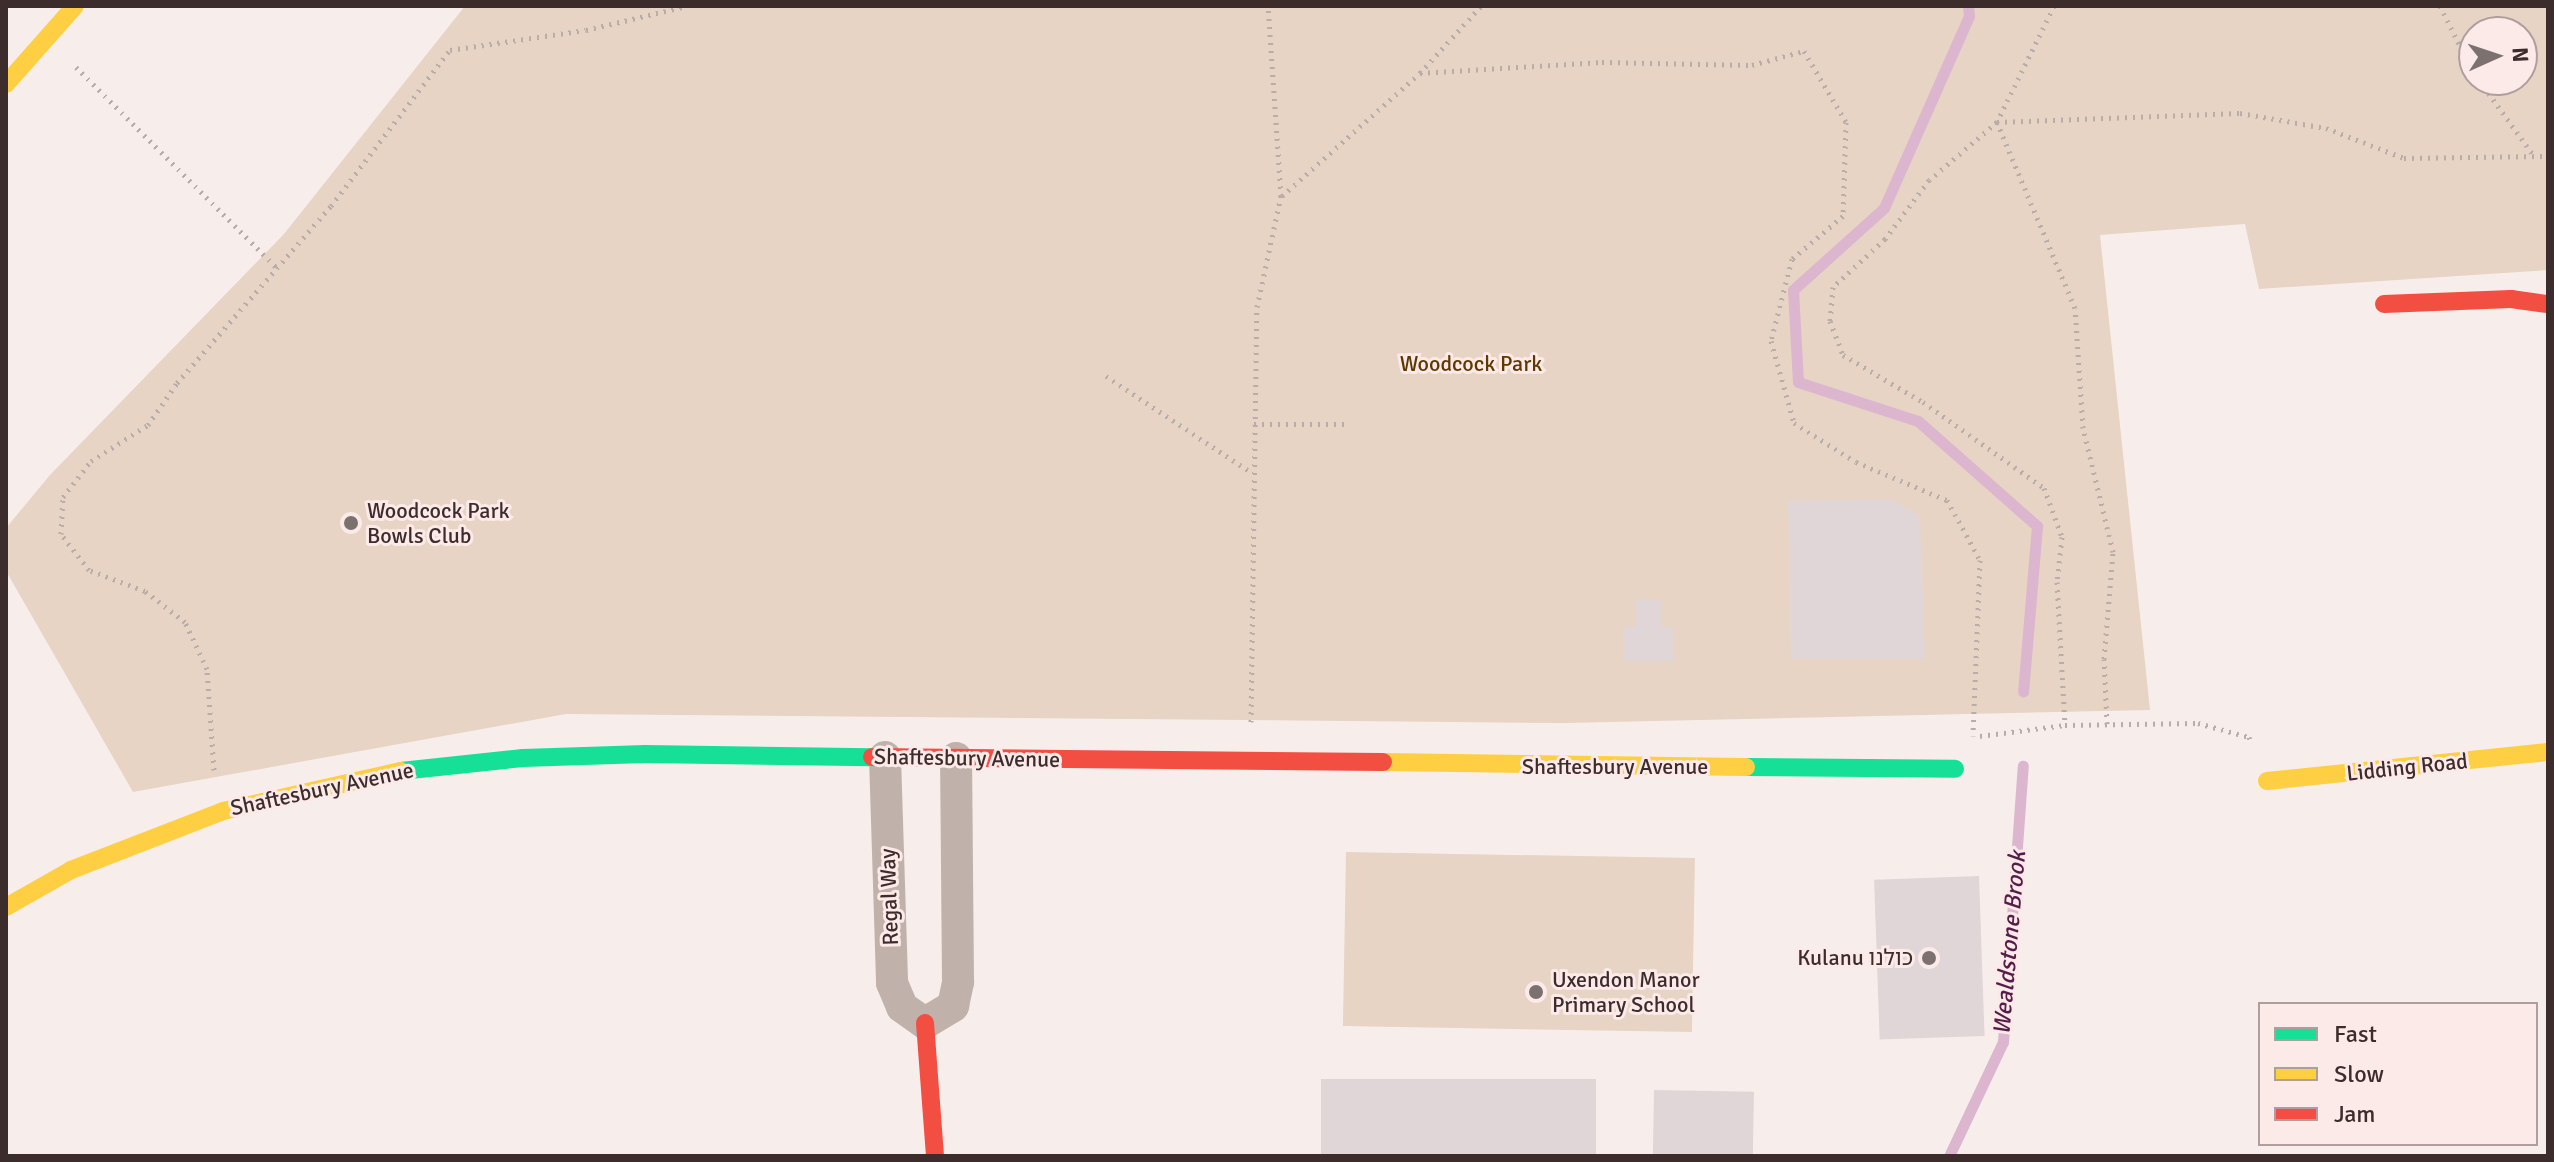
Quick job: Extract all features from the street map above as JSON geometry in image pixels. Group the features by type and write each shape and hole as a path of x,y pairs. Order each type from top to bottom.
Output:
{"street":[{"path":"6,84 75,6"},
{"path":"2384,304 2511,299 2548,304"},
{"name":"Lidding Road","path":"2267,781 2548,752"},
{"name":"Shaftesbury Avenue","path":"6,907 71,870 223,811 414,768 523,758 885,757 1955,769"},
{"name":"Regal Way","path":"885,757 892,983 902,1007 925,1023"},
{"path":"935,1156 925,1023 953,1006 958,982 956,758"}],"path":[{"path":"223,811 214,785 207,669 185,622 145,591 89,570 61,534 63,497 91,461 148,425 177,383 279,270 450,50 586,30 687,6"},
{"path":"1251,761 1257,307 1281,196 1268,6"},
{"path":"1281,196 1420,73 1481,6"},
{"path":"2054,6 1997,122 1929,180 1885,239 1833,287 1830,321 1843,355 1923,402 2044,488 2062,537 2057,582 2065,725"},
{"path":"2440,6 2458,42"},
{"path":"47,38 279,270"},
{"path":"1420,73 1602,62 1752,65 1804,51 1846,122 1843,216 1792,259 1771,341 1794,423 1856,462 1947,500 1980,560 1973,737 1955,769"},
{"path":"2491,96 2534,156"},
{"path":"1997,122 2240,113 2326,128 2404,158 2548,156"},
{"path":"1997,122 2075,308 2083,428 2113,552 2104,659 2107,724"},
{"path":"1106,376 1253,473"},
{"path":"1254,424 1348,424"},
{"path":"1973,737 2065,725 2198,723 2249,737 2267,781"}],"green space":[{"name":"Woodcock Park","path":"465,6 2548,6 2548,270 2259,289 2245,224 2100,235 2150,710 1564,723 566,714 133,792 6,571 6,528 50,475 284,234"},
{"path":"1346,852 1695,858 1692,1032 1343,1026"}],"building":[{"path":"1889,499 1920,516 1925,659 1791,659 1788,501"},
{"path":"1636,599 1661,599 1661,627 1673,627 1673,661 1623,661 1623,627 1636,627"},
{"name":"Kulanu כולנו","path":"1979,876 1985,1036 1880,1040 1874,880"},
{"path":"1321,1079 1596,1079 1596,1156 1321,1156"},
{"path":"1654,1090 1754,1092 1753,1156 1653,1154"}],"waterway":[{"name":"Wealdstone Brook","path":"1968,6 1969,16 1884,208 1793,290 1798,382 1918,421 2037,526 2023,691"},
{"name":"Wealdstone Brook","path":"1949,1156 2003,1042 2023,766"}],"traffic: fast":[{"path":"401,771 523,758 645,754 872,757"},
{"path":"1746,767 1955,769"}],"traffic: slow":[{"path":"6,84 75,6"},
{"path":"2267,781 2548,752"},
{"path":"1383,762 1746,767"},
{"path":"6,907 71,870 223,811 401,771"}],"traffic: jam":[{"path":"2384,304 2511,299 2548,304"},
{"path":"872,757 1383,762"},
{"path":"925,1023 935,1156"}],"place":[{"name":"Woodcock Park Bowls Club","path":"351,523"},
{"name":"Kulanu כולנו","path":"1929,958"},
{"name":"Uxendon Manor Primary School","path":"1536,992"}]}
